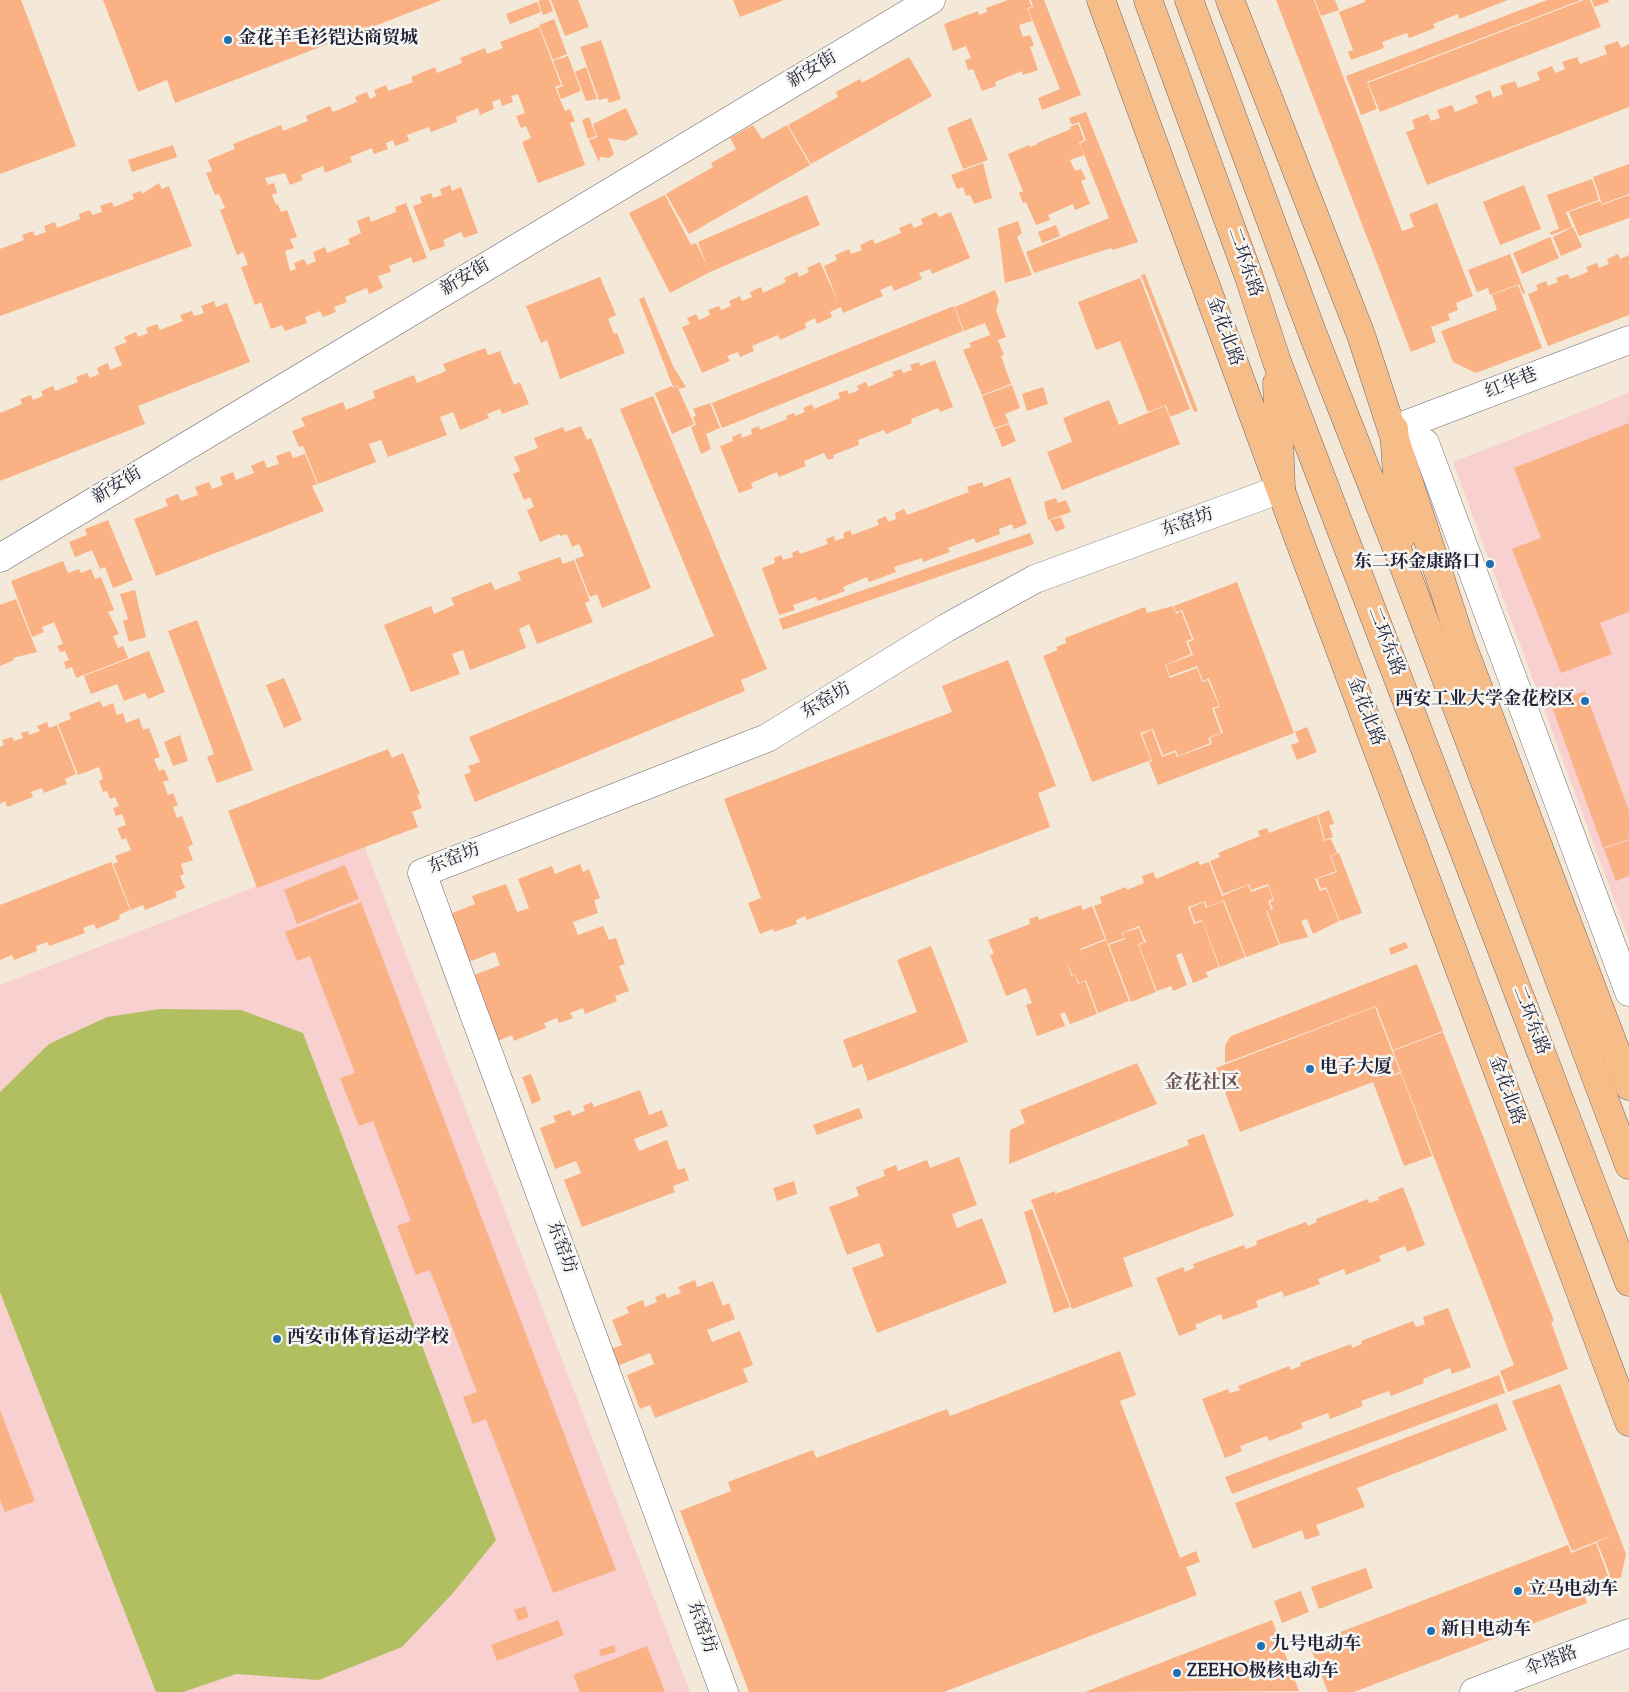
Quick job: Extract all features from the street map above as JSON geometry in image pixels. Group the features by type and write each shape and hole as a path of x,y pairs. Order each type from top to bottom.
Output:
{"main road":[{"name":"金花北路","path":"1101,0 1629,1422"},
{"name":"二环东路","path":"1148,0 1249,277 1277,362 1629,1282"},
{"path":"1189,0 1312,332 1403,564 1629,1165"},
{"path":"1230,0 1362,335 1394,429 1462,645 1629,1086"},
{"path":"1277,362 1281,489"},
{"path":"1394,429 1403,564"}],"street":[{"name":"新安街","path":"0,558 931,0"},
{"name":"红华巷","path":"1394,429 1629,340"},
{"path":"1394,429 1425,443 1629,992"},
{"name":"东窑坊","path":"724,1692 422,873 767,738 946,628 1035,579 1281,489"},
{"name":"伞塔路","path":"1474,1692 1629,1634"}],"shaded area":[{"name":"西安工业大学金花校区","path":"1629,393 1629,940 1453,462"},
{"name":"西安市体育运动学校","path":"364,845 690,1692 0,1692 0,985"}],"green space":[{"path":"160,1009 241,1010 303,1033 496,1540 453,1593 402,1647 319,1680 236,1674 183,1692 156,1692 0,1292 0,1092 49,1044 107,1017"}],"building":[{"path":"0,0 21,0 76,146 0,174"},
{"name":"金花羊毛衫铠达商贸城","path":"103,0 442,0 175,103 167,80 138,92"},
{"path":"549,0 553,11 543,15 538,1"},
{"path":"551,0 578,0 589,27 565,36"},
{"path":"733,0 784,0 740,17"},
{"path":"1008,0 1029,0 1032,7 1027,8 1032,21 1019,25 1023,37 1030,35 1034,45 1030,47 1038,70 1023,75 1022,71 995,82 996,86 982,91 973,69 968,70 965,60 971,58 966,46 953,51 944,24 978,11 979,15 987,12 986,8"},
{"path":"1031,0 1044,0 1081,95 1042,110 1038,98 1060,89 1028,9 1033,7"},
{"path":"1276,0 1314,0 1402,231 1414,227 1409,214 1437,203 1473,296 1456,303 1458,310 1448,314 1450,320 1431,327 1436,342 1411,352"},
{"path":"1315,0 1335,0 1339,10 1321,16"},
{"path":"1365,0 1508,0 1459,19 1458,14 1433,24 1435,28 1409,38 1407,33 1382,42 1384,48 1351,60 1348,52 1353,50 1339,12 1365,2"},
{"path":"1547,0 1581,0 1367,82 1377,109 1361,115 1346,76"},
{"path":"1584,0 1590,0 1601,27 1380,112 1368,83"},
{"path":"1592,0 1608,0 1609,2 1594,7"},
{"path":"537,2 541,12 510,24 506,14"},
{"path":"554,19 567,54 553,60 539,25"},
{"path":"539,27 561,85 555,87 565,111 570,109 575,121 570,123 585,165 538,183 522,142 531,138 526,126 521,128 516,116 525,113 518,94 511,96 513,102 502,106 500,99 492,102 494,109 480,115 478,108 456,117 457,122 431,132 429,127 407,135 409,141 395,146 393,140 386,143 388,149 374,154 372,148 350,157 352,162 325,173 323,166 301,175 303,180 290,185 285,173 265,178 268,185 274,183 277,193 272,195 276,205 278,204 281,212 287,210 297,237 290,239 294,248 285,251 290,271 296,269 294,263 304,259 307,265 316,261 313,252 325,247 327,253 350,244 348,239 361,233 357,221 369,216 371,222 396,212 395,207 406,203 427,258 413,263 411,257 389,266 391,272 378,276 383,288 369,294 367,288 345,297 347,302 334,307 336,312 323,317 320,311 305,317 307,323 285,331 282,325 271,329 261,302 255,305 241,267 248,265 243,252 237,255 220,210 225,208 219,194 215,195 206,173 212,171 208,160 235,149 233,144 281,125 283,131 308,121 306,116 330,106 333,112 357,102 355,97 367,92 370,99 376,96 374,90 386,85 388,91 413,82 411,77 435,67 437,73 462,63 460,58 485,48 487,54 503,48 500,42"},
{"path":"601,40 621,99 609,103 607,98 599,100 580,47"},
{"path":"1618,41 1621,48 1629,44 1629,107 1427,185 1406,132 1415,129 1412,120 1428,114 1431,121 1440,118 1437,110 1452,105 1455,112 1478,103 1475,96 1490,90 1493,98 1503,94 1500,86 1515,81 1518,88 1540,80 1537,72 1552,66 1555,73 1565,69 1562,62 1577,57 1580,64 1607,54 1604,46"},
{"path":"568,56 581,91 561,99 557,88 563,86 553,61"},
{"path":"909,57 932,96 811,164 788,125 838,97 836,92 860,79 862,83"},
{"path":"586,67 597,99 586,101 575,72"},
{"path":"626,108 638,134 625,141 608,138 614,154 609,158 600,157 599,162 589,140 597,137 593,124"},
{"path":"1086,112 1138,242 1113,250 1111,248 1034,273 1026,252 1109,218 1080,144 1086,140 1079,122 1072,125 1069,118"},
{"path":"589,117 596,136 588,139 582,120"},
{"path":"971,118 988,160 963,169 947,128"},
{"path":"1078,124 1084,140 1079,143 1084,155 1070,160 1075,171 1081,169 1086,179 1081,181 1090,204 1075,210 1073,204 1048,215 1050,220 1036,225 1026,202 1023,203 1019,193 1023,191 1008,154 1029,145 1030,147 1038,144"},
{"path":"753,125 762,139 787,125 810,165 689,234 666,194 713,167 711,163 736,149 730,138"},
{"path":"173,145 177,157 132,172 128,160"},
{"path":"983,163 992,198 974,204 970,195 966,196 963,187 957,189 951,175"},
{"path":"1629,164 1629,194 1602,204 1593,177"},
{"path":"1592,179 1599,200 1566,212 1572,227 1551,235 1550,232 1559,229 1547,195"},
{"path":"159,183 162,189 169,186 192,246 0,316 0,249 24,240 22,235 33,231 35,236 46,232 44,226 55,222 57,228 80,219 79,214 90,210 92,215 102,212 100,206 112,202 114,207 134,199 132,194 141,191 142,194"},
{"path":"450,185 452,191 461,187 478,233 464,238 461,232 443,240 445,246 430,251 413,206 422,203 420,197 431,193 433,198 442,195 440,189"},
{"path":"1524,185 1541,229 1500,245 1483,202"},
{"path":"665,195 691,245 696,243 707,266 698,242 807,195 820,225 710,272 670,293 629,213"},
{"path":"1629,195 1629,218 1579,236 1569,212 1600,201 1602,205"},
{"path":"936,212 939,217 951,212 970,258 932,274 930,269 919,273 922,279 894,291 892,285 880,290 883,296 843,313 841,307 830,312 832,317 817,324 815,318 805,323 806,328 780,340 778,335 752,346 754,351 740,357 738,352 727,356 730,361 702,373 682,327 690,324 687,318 696,314 699,320 710,315 708,310 719,306 721,310 731,306 729,301 740,296 742,301 752,297 750,292 761,287 763,293 786,282 784,278 797,272 799,277 809,272 807,268 820,262 839,304 824,266 837,260 835,255 849,249 851,254 862,250 860,245 873,239 875,244 901,233 899,228 911,223 914,228 923,224 921,219"},
{"path":"1018,221 1022,233 1017,237 1032,275 1005,283 998,228"},
{"path":"1056,225 1060,236 1042,243 1038,232"},
{"path":"1573,227 1582,247 1561,256 1553,237"},
{"path":"1550,237 1559,258 1522,274 1513,253"},
{"path":"1510,254 1525,293 1523,294 1519,284 1490,295 1488,288 1477,292 1468,270"},
{"path":"1618,254 1620,259 1629,255 1629,315 1548,346 1528,294 1538,290 1536,285 1546,281 1548,286 1558,282 1556,278 1568,274 1570,279 1588,272 1586,267 1597,263 1599,268 1609,264 1607,259"},
{"path":"1145,274 1198,411 1194,412 1141,275"},
{"path":"600,277 616,315 608,319 614,334 617,333 625,353 560,379 547,340 541,343 526,306"},
{"path":"1140,278 1190,409 1170,417 1166,405 1148,412 1120,341 1096,350 1078,302"},
{"path":"1518,285 1542,348 1476,373 1453,362 1441,331 1497,310 1492,295"},
{"path":"995,290 999,301 996,310 1006,337 998,340 1004,355 1001,356 1011,384 982,395 963,350 971,347 969,343 990,335 985,323 964,331 955,307"},
{"path":"644,297 674,368 686,387 679,389 678,385 673,387 639,299"},
{"path":"214,301 216,307 227,303 250,362 138,406 145,424 0,481 0,413 22,404 20,399 31,395 33,400 43,396 41,391 53,386 55,391 78,382 76,377 87,373 90,378 99,374 97,368 108,363 110,370 122,365 114,347 127,342 124,337 136,332 138,337 148,333 146,328 157,324 160,330 183,321 180,315 192,311 194,316 204,313 201,306"},
{"path":"954,306 963,331 722,428 712,403"},
{"path":"485,348 488,355 500,351 514,385 520,382 529,404 502,414 500,409 487,414 489,418 460,430 453,412 440,417 447,435 388,457 381,440 369,444 376,462 318,484 303,446 299,447 292,431 305,426 301,418 343,402 346,410 375,398 373,391 414,375 417,383 446,371 443,364"},
{"path":"935,360 953,407 940,412 938,408 911,419 912,423 886,434 884,430 858,440 859,445 833,455 834,458 828,460 824,453 804,461 806,466 779,477 777,472 751,483 753,488 739,493 720,446 733,441 732,437 741,433 742,438 752,434 751,429 759,426 760,430 787,419 786,416 794,413 795,416 805,412 803,408 812,404 814,409 840,398 838,393 847,390 849,394 859,390 857,386 866,382 868,387 894,376 892,372 901,369 903,373 912,370 910,365 919,362 920,366"},
{"path":"1012,385 1020,408 1005,414 1009,423 994,428 982,396"},
{"path":"672,386 672,388 677,386 694,424 672,434 655,393"},
{"path":"1043,387 1048,404 1027,411 1022,394"},
{"path":"653,396 767,669 741,680 745,691 475,802 464,775 471,772 468,766 480,762 469,737 714,636 620,409"},
{"path":"1109,400 1119,425 1165,406 1180,444 1062,490 1047,452 1072,442 1063,418"},
{"path":"710,403 720,428 706,434 711,449 701,454 691,427 696,425 693,417 696,416 693,409"},
{"path":"1629,423 1629,612 1600,623 1612,654 1561,673 1512,549 1541,538 1514,468"},
{"path":"1009,424 1016,441 1002,447 995,429"},
{"path":"581,426 587,440 591,438 651,588 602,608 597,594 590,597 575,559 584,556 579,544 572,547 567,534 560,536 559,534 540,542 527,510 534,507 530,497 524,500 513,474 520,471 514,457 538,448 534,438 563,427 565,432"},
{"path":"290,451 293,458 305,454 317,484 312,486 324,511 156,576 134,519 168,506 165,499 178,494 181,501 198,495 195,487 209,482 212,489 223,485 220,477 233,472 236,480 254,473 251,466 264,460 267,468 279,464 276,456"},
{"path":"1010,477 1027,524 1014,529 1012,524 999,529 1000,534 976,543 974,538 948,548 950,552 923,562 922,558 894,567 896,572 869,582 867,577 843,587 845,591 818,601 816,597 793,605 795,610 779,615 762,568 775,563 774,558 781,555 783,560 793,557 792,553 798,550 800,554 828,544 826,539 834,536 835,541 844,538 843,533 850,530 852,535 879,525 877,520 886,516 888,522 896,519 895,513 904,509 907,515 969,492 967,487 982,482 984,487"},
{"path":"1056,498 1058,503 1066,500 1071,512 1048,520 1044,502"},
{"path":"1061,517 1065,528 1056,532 1050,520"},
{"path":"108,520 133,580 113,588 105,567 100,569 92,550 75,557 69,542 87,535 85,529"},
{"path":"1030,533 1034,544 783,630 779,619"},
{"path":"560,557 563,564 574,560 590,601 585,603 593,622 537,644 529,624 519,629 526,648 470,670 463,650 452,654 460,674 411,692 384,625 431,606 434,614 454,605 451,598 491,582 495,590 521,580 518,572"},
{"path":"63,561 68,573 79,569 81,573 91,569 95,579 101,577 114,610 108,612 119,634 113,636 118,648 123,646 128,658 76,678 72,667 66,669 64,662 69,660 65,651 60,652 57,646 63,644 54,622 42,627 44,632 32,637 11,581"},
{"path":"1237,582 1294,733 1158,785 1149,762 1152,761 1142,734 1152,730 1162,757 1175,752 1177,757 1212,744 1210,738 1223,733 1214,709 1220,707 1209,678 1203,681 1197,666 1170,676 1166,665 1193,655 1188,642 1194,640 1182,610 1176,612 1174,606"},
{"path":"135,590 146,637 129,642 123,621 128,619 120,594"},
{"path":"16,599 37,652 13,658 14,660 0,666 0,605"},
{"path":"1173,606 1176,614 1181,611 1192,639 1186,641 1191,654 1165,665 1170,678 1197,668 1202,682 1208,680 1219,706 1212,708 1221,733 1208,738 1210,743 1178,756 1176,750 1163,755 1153,729 1140,733 1151,760 1092,782 1043,656 1058,650 1056,647 1066,643 1065,638 1145,607 1147,613"},
{"path":"197,620 253,770 217,783 207,757 214,754 168,631"},
{"path":"149,651 165,692 148,699 145,693 124,701 117,684 91,694 84,676"},
{"path":"1008,660 1056,786 1038,793 1050,827 807,920 805,916 796,920 797,924 774,932 773,929 760,934 748,903 761,898 724,799 952,712 942,686"},
{"path":"284,678 302,720 284,728 266,685"},
{"path":"1585,691 1629,811 1629,839 1603,848 1551,704"},
{"path":"100,701 103,707 113,703 117,715 123,713 126,723 139,718 143,730 149,728 160,757 154,759 159,771 164,769 169,780 163,782 168,795 173,793 178,805 173,807 177,818 182,816 193,844 188,847 193,860 181,864 184,874 180,876 185,888 175,892 177,897 145,910 143,905 131,910 113,864 118,862 115,856 131,850 126,838 122,840 117,828 126,825 122,814 116,816 113,808 119,806 115,797 110,799 107,791 103,792 99,781 103,779 99,767 78,775 58,724 71,719 69,713"},
{"path":"47,722 49,728 57,725 76,774 65,779 67,784 44,793 42,788 31,792 33,797 7,807 5,801 0,804 0,747 4,745 2,740 12,737 14,741 23,738 21,733 28,731 29,735 40,731 37,726"},
{"path":"1307,727 1317,752 1297,760 1291,745 1299,742 1295,732"},
{"path":"180,735 188,761 173,766 164,742"},
{"path":"388,749 392,758 403,753 420,794 417,795 422,808 412,812 418,827 257,888 228,811"},
{"path":"1329,810 1334,824 1329,825 1333,837 1325,840 1318,815"},
{"path":"1317,815 1324,841 1331,839 1337,853 1330,856 1336,871 1315,879 1320,891 1326,889 1339,921 1313,934 1307,919 1301,921 1308,937 1280,944 1267,911 1273,909 1270,902 1274,900 1268,884 1251,890 1249,884 1223,894 1210,861 1220,857 1218,853 1260,836 1258,831 1267,828 1269,833"},
{"path":"1629,840 1629,876 1616,881 1604,849"},
{"path":"1339,853 1362,913 1340,921 1326,887 1321,889 1317,879 1337,872 1331,856"},
{"path":"1198,861 1200,865 1209,862 1222,896 1248,885 1251,892 1268,886 1273,899 1268,901 1271,909 1266,911 1279,945 1246,957 1224,900 1207,907 1205,901 1188,907 1194,924 1202,921 1219,967 1206,972 1208,977 1193,983 1182,953 1176,955 1187,985 1173,991 1171,986 1157,991 1139,945 1146,942 1139,926 1122,933 1124,938 1108,944 1094,906 1102,903 1100,897 1126,887 1127,890 1144,883 1142,876 1153,872 1156,879"},
{"path":"111,862 130,910 119,915 120,919 96,929 94,924 83,928 85,933 49,946 48,942 36,946 37,951 14,960 12,955 0,960 0,905"},
{"path":"580,864 583,872 589,869 600,898 594,900 598,913 573,922 578,935 603,926 609,940 616,938 625,964 619,966 629,991 615,996 617,1001 585,1014 583,1008 570,1013 573,1018 559,1023 557,1018 544,1023 546,1028 514,1041 512,1035 498,1041 474,975 500,965 495,952 468,962 450,914 475,904 472,896 506,884 517,912 529,908 518,879 552,866 555,874"},
{"path":"345,865 359,899 297,924 284,890"},
{"path":"1223,901 1245,957 1220,967 1202,920 1195,922 1190,908 1204,902 1206,908"},
{"path":"361,902 616,1570 553,1593 486,1419 473,1424 463,1397 477,1392 430,1270 416,1275 397,1226 411,1221 373,1121 359,1126 340,1078 355,1073 310,956 297,961 285,932"},
{"path":"1081,905 1083,910 1092,906 1105,939 1080,949 1083,956 1081,950 1106,940 1129,1001 1098,1013 1086,980 1079,983 1075,974 1072,975 1067,962 1071,976 1075,975 1078,984 1085,981 1097,1014 1070,1024 1065,1012 1060,1014 1065,1026 1037,1036 1026,1005 1032,1003 1026,988 1006,996 990,955 994,954 988,940 1030,924 1029,919 1038,916 1039,920"},
{"path":"1139,928 1144,942 1138,944 1156,992 1131,1002 1109,945 1125,939 1123,933"},
{"path":"1406,942 1408,948 1391,955 1389,948"},
{"path":"931,946 968,1042 868,1081 862,1064 853,1068 843,1040 917,1012 897,960"},
{"path":"1417,964 1443,1031 1393,1050 1376,1006 1225,1063 1225,1045 1231,1036"},
{"path":"1375,1007 1400,1072 1377,1081 1401,1073 1432,1156 1404,1166 1373,1082 1240,1132 1216,1068"},
{"path":"1443,1032 1554,1321 1551,1322 1568,1369 1508,1392 1500,1371 1514,1365 1393,1051"},
{"path":"1137,1063 1157,1104 1009,1164 1010,1130 1025,1123 1020,1110"},
{"path":"531,1074 541,1100 532,1104 522,1077"},
{"path":"640,1090 649,1115 662,1110 668,1126 634,1139 639,1151 667,1140 678,1170 685,1168 689,1180 673,1186 675,1192 582,1227 564,1180 581,1173 576,1161 555,1169 540,1128 556,1122 553,1116 570,1110 572,1116 585,1111 583,1106 592,1102 594,1107"},
{"path":"859,1108 863,1118 817,1135 813,1125"},
{"path":"1204,1134 1234,1216 1123,1258 1133,1286 1072,1309 1031,1200 1055,1191 1055,1194 1189,1145 1187,1140"},
{"path":"959,1157 977,1205 952,1214 957,1228 982,1218 1007,1283 877,1333 852,1268 884,1256 879,1243 847,1255 829,1207 859,1196 856,1187 885,1176 883,1170 896,1165 898,1171 927,1160 930,1168"},
{"path":"794,1181 797,1194 777,1201 773,1188"},
{"path":"1403,1187 1425,1245 1407,1252 1405,1246 1379,1256 1381,1261 1346,1275 1344,1269 1318,1279 1320,1284 1284,1297 1282,1291 1256,1301 1258,1307 1223,1320 1221,1314 1195,1325 1197,1329 1179,1336 1156,1278 1183,1267 1185,1272 1194,1268 1193,1264 1244,1245 1246,1249 1257,1245 1256,1241 1306,1222 1308,1226 1317,1222 1316,1219 1368,1199 1369,1203 1379,1200 1378,1197"},
{"path":"1032,1209 1070,1307 1054,1313 1024,1212"},
{"path":"695,1280 697,1287 713,1281 723,1306 729,1303 735,1319 707,1330 712,1342 740,1331 753,1365 743,1369 748,1382 655,1418 650,1405 640,1409 627,1375 654,1364 650,1353 617,1366 611,1349 622,1345 612,1320 629,1313 626,1307 643,1300 645,1307 657,1302 655,1297 665,1293 667,1298 681,1293 678,1287"},
{"path":"1448,1308 1471,1367 1452,1374 1450,1368 1423,1379 1424,1383 1391,1396 1389,1391 1361,1401 1363,1406 1330,1419 1328,1413 1301,1423 1303,1428 1269,1441 1267,1436 1240,1446 1242,1451 1225,1458 1202,1399 1228,1389 1230,1393 1240,1390 1238,1386 1289,1366 1291,1370 1301,1366 1300,1363 1351,1344 1352,1348 1362,1344 1361,1341 1413,1321 1416,1327 1425,1324 1423,1317"},
{"path":"1120,1351 1136,1395 1120,1401 1180,1558 1196,1551 1200,1562 1186,1567 1197,1595 944,1692 749,1692 680,1511 731,1491 728,1482 813,1450 816,1458 947,1409 950,1416"},
{"path":"1499,1375 1505,1393 1232,1494 1225,1477"},
{"path":"1560,1384 1618,1533 1572,1551 1512,1401"},
{"path":"1497,1403 1507,1430 1357,1488 1365,1507 1316,1525 1320,1535 1305,1540 1302,1530 1253,1549 1235,1503"},
{"path":"0,1410 35,1501 5,1512 0,1500"},
{"path":"1618,1533 1626,1554 1621,1577 1598,1586 1597,1583 1608,1579 1610,1575 1597,1542"},
{"path":"1596,1543 1608,1576 1596,1582 1598,1592 1585,1597 1587,1603 1354,1692 1328,1692 1309,1644 1568,1545 1571,1553"},
{"path":"1366,1568 1373,1588 1319,1609 1311,1587"},
{"path":"1301,1591 1309,1612 1282,1623 1274,1601"},
{"path":"525,1606 529,1617 518,1621 514,1610"},
{"path":"558,1620 564,1635 497,1661 491,1645"},
{"path":"1272,1620 1299,1691 1085,1692"},
{"path":"614,1645 616,1652 601,1656 599,1650"},
{"path":"647,1646 665,1692 580,1692 573,1675"}],"place":[{"name":"金花羊毛衫铠达商贸城","path":"228,40"},
{"name":"东二环金康路口","path":"1490,564"},
{"name":"西安工业大学金花校区","path":"1585,701"},
{"name":"电子大厦","path":"1310,1069"},
{"name":"西安市体育运动学校","path":"277,1339"},
{"name":"立马电动车","path":"1518,1591"},
{"name":"新日电动车","path":"1431,1631"},
{"name":"九号电动车","path":"1261,1646"},
{"name":"ZEEHO极核电动车","path":"1177,1673"}],"district":[{"name":"金花社区","path":"1202,1085"}]}
